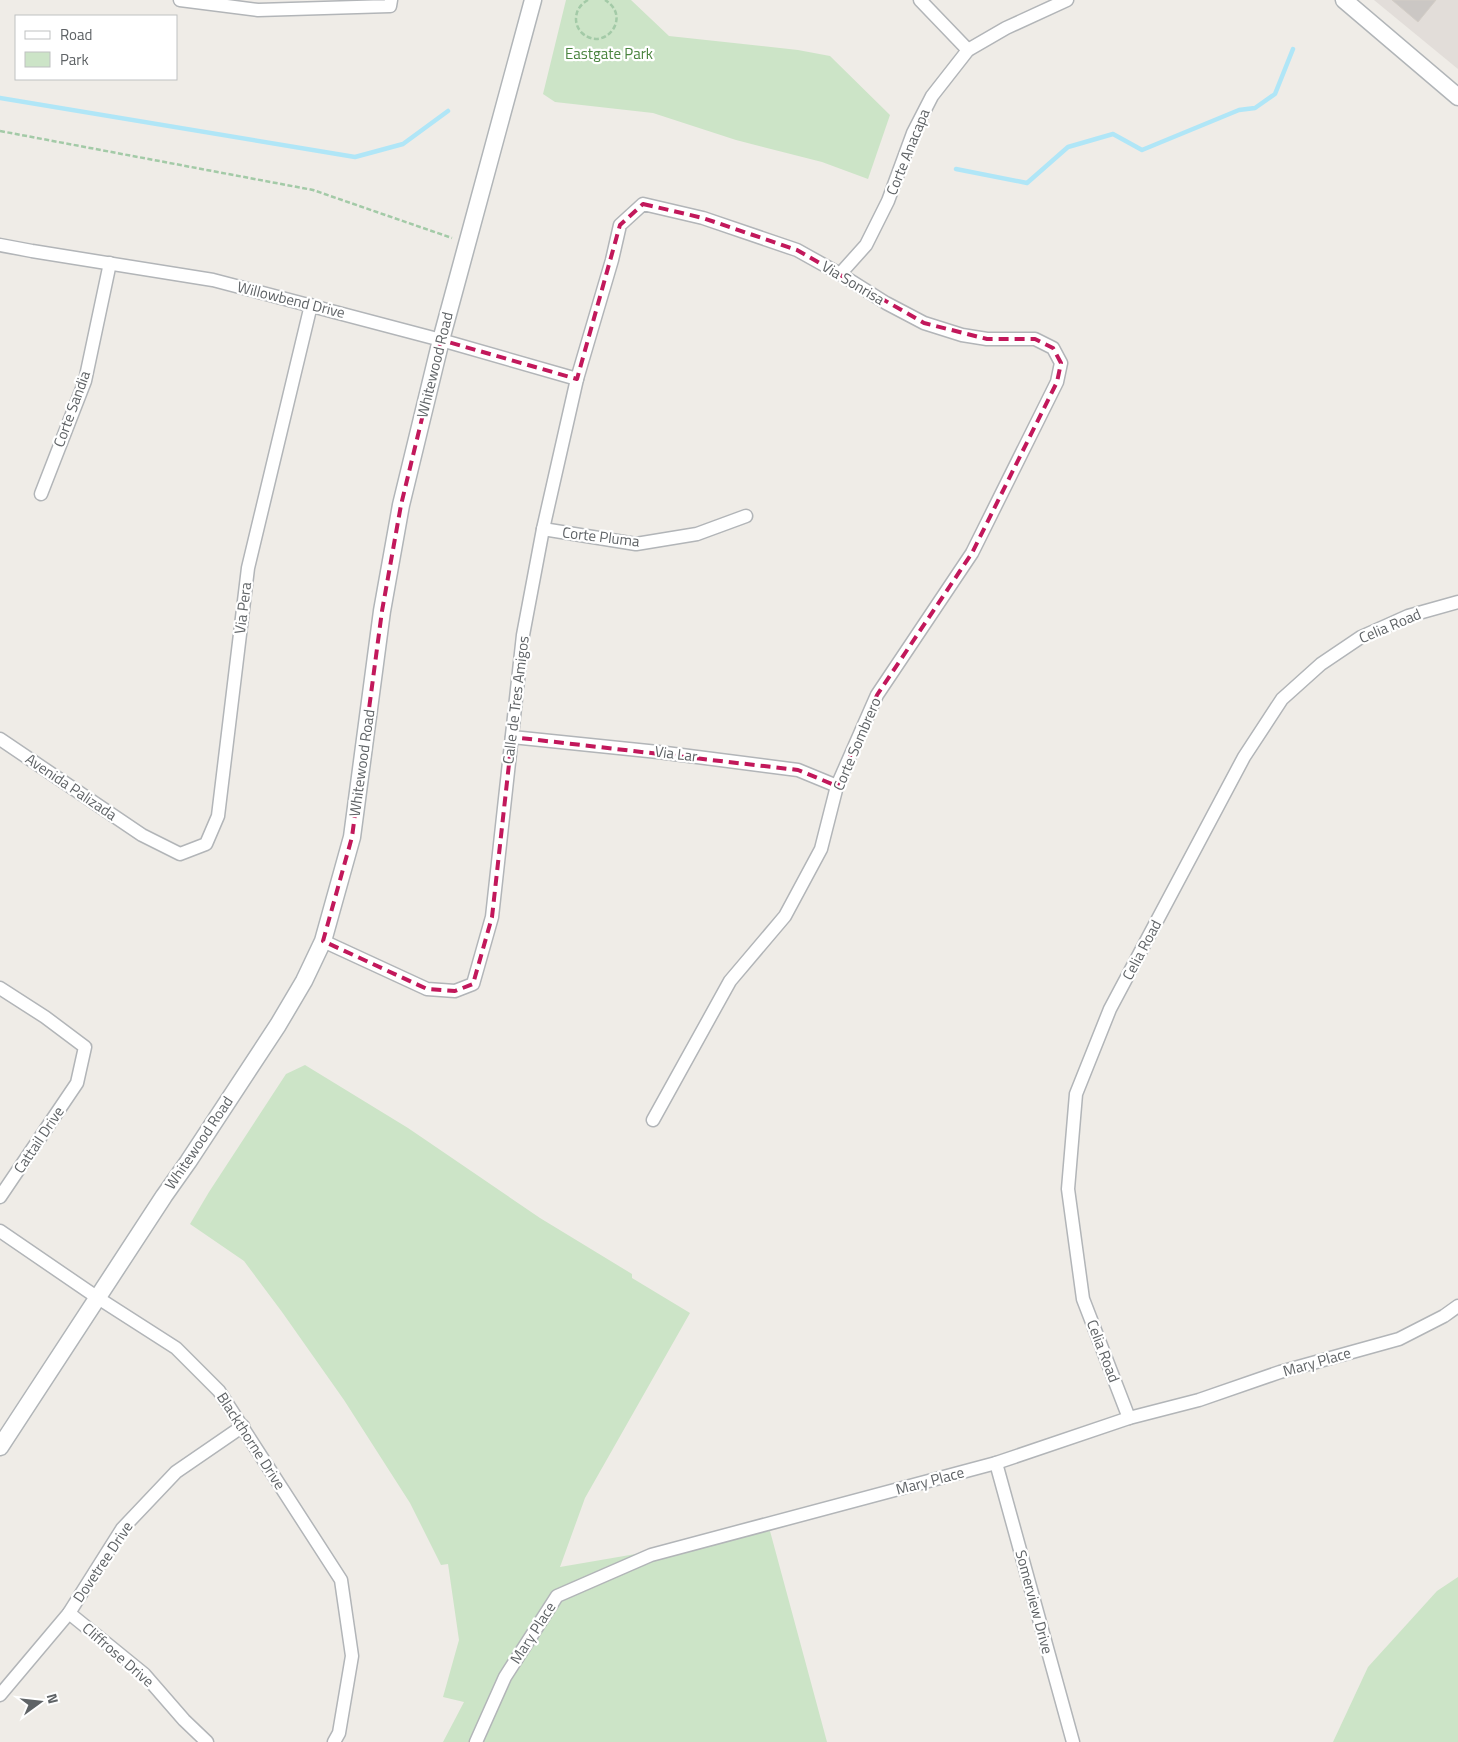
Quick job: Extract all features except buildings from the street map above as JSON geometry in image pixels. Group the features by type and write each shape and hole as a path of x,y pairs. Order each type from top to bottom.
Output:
{"main road":[{"name":"Whitewood Road","path":"0,1447 278,1025 304,981 323,941 352,837 382,611 401,505 441,340 533,0"},
{"path":"1344,0 1458,97"}],"street":[{"path":"180,0 258,10 390,3"},
{"path":"920,0 968,50"},
{"name":"Corte Anacapa","path":"840,274 866,245 888,202 913,133 932,96 968,50 1006,28 1067,0"},
{"name":"Via Sonrisa","path":"612,260 620,225 643,204 703,218 798,250 924,323 962,335 987,339 1035,339 1053,348 1061,363 1057,382 1038,420"},
{"name":"Willowbend Drive","path":"0,245 213,280 441,340 577,379"},
{"name":"Calle de Tres Amigos","path":"323,941 427,988 454,991 473,984 492,917 523,635 543,529 577,379 612,260"},
{"name":"Corte Sandia","path":"41,494 85,380 110,263"},
{"name":"Via Pera","path":"142,835 180,854 206,844 218,816 248,568 311,305"},
{"name":"Corte Sombrero","path":"653,1120 730,981 785,916 821,849 837,786 877,695 972,553 1038,420"},
{"name":"Corte Pluma","path":"543,529 636,544 697,534 746,516"},
{"name":"Celia Road","path":"1129,1418 1083,1299 1068,1189 1076,1094 1110,1010 1244,757 1282,699 1321,664 1361,637 1408,616 1458,602"},
{"name":"Via Lar","path":"512,736 798,770 837,786"},
{"name":"Avenida Palizada","path":"0,739 142,835"},
{"name":"Cattail Drive","path":"0,988 45,1017 86,1047 77,1083 0,1197"},
{"name":"Blackthorne Drive","path":"0,1231 98,1298 176,1348 219,1391 242,1426 341,1580 352,1656 339,1733 334,1742"},
{"name":"Mary Place","path":"476,1742 505,1677 557,1596 651,1555 996,1463 1129,1418 1199,1400 1280,1372 1399,1339 1444,1316 1458,1306"},
{"name":"Dovetree Drive","path":"0,1695 69,1613 122,1529 176,1472 242,1426"},
{"name":"Somerview Drive","path":"996,1463 1073,1742"},
{"name":"Cliffrose Drive","path":"69,1613 144,1674 184,1720 207,1742"}],"path":[{"path":"586,0 577,10 576,23 583,34 594,39 607,36 615,26 616,14 614,8 605,0"},
{"path":"0,131 313,190 467,243"}],"highlighted area":[{"path":"643,204 703,218 797,250 924,323 987,339 1035,339 1053,348 1061,363 1057,382 972,553 877,695 837,786 798,770 512,737 492,917 473,984 455,991 427,989 323,941 352,837 382,611 401,505 441,340 577,379 620,225"}],"shaded area":[{"path":"1374,0 1458,0 1458,69"}],"green space":[{"name":"Eastgate Park","path":"566,0 631,0 669,36 798,50 830,56 890,115 868,179 822,162 736,140 653,113 555,102 543,94"},
{"path":"305,1065 408,1128 540,1218 632,1274 632,1278 690,1313 585,1498 560,1567 770,1531 827,1742 443,1742 464,1702 443,1697 459,1640 448,1564 441,1565 410,1503 344,1400 244,1261 190,1224 286,1074"},
{"path":"1458,1577 1458,1742 1333,1742 1368,1667 1437,1591"}],"waterway":[{"path":"956,169 1027,183 1068,147 1113,134 1142,150 1239,110 1255,108 1275,94 1293,49"},
{"path":"0,98 355,157 403,144 448,111"}]}
